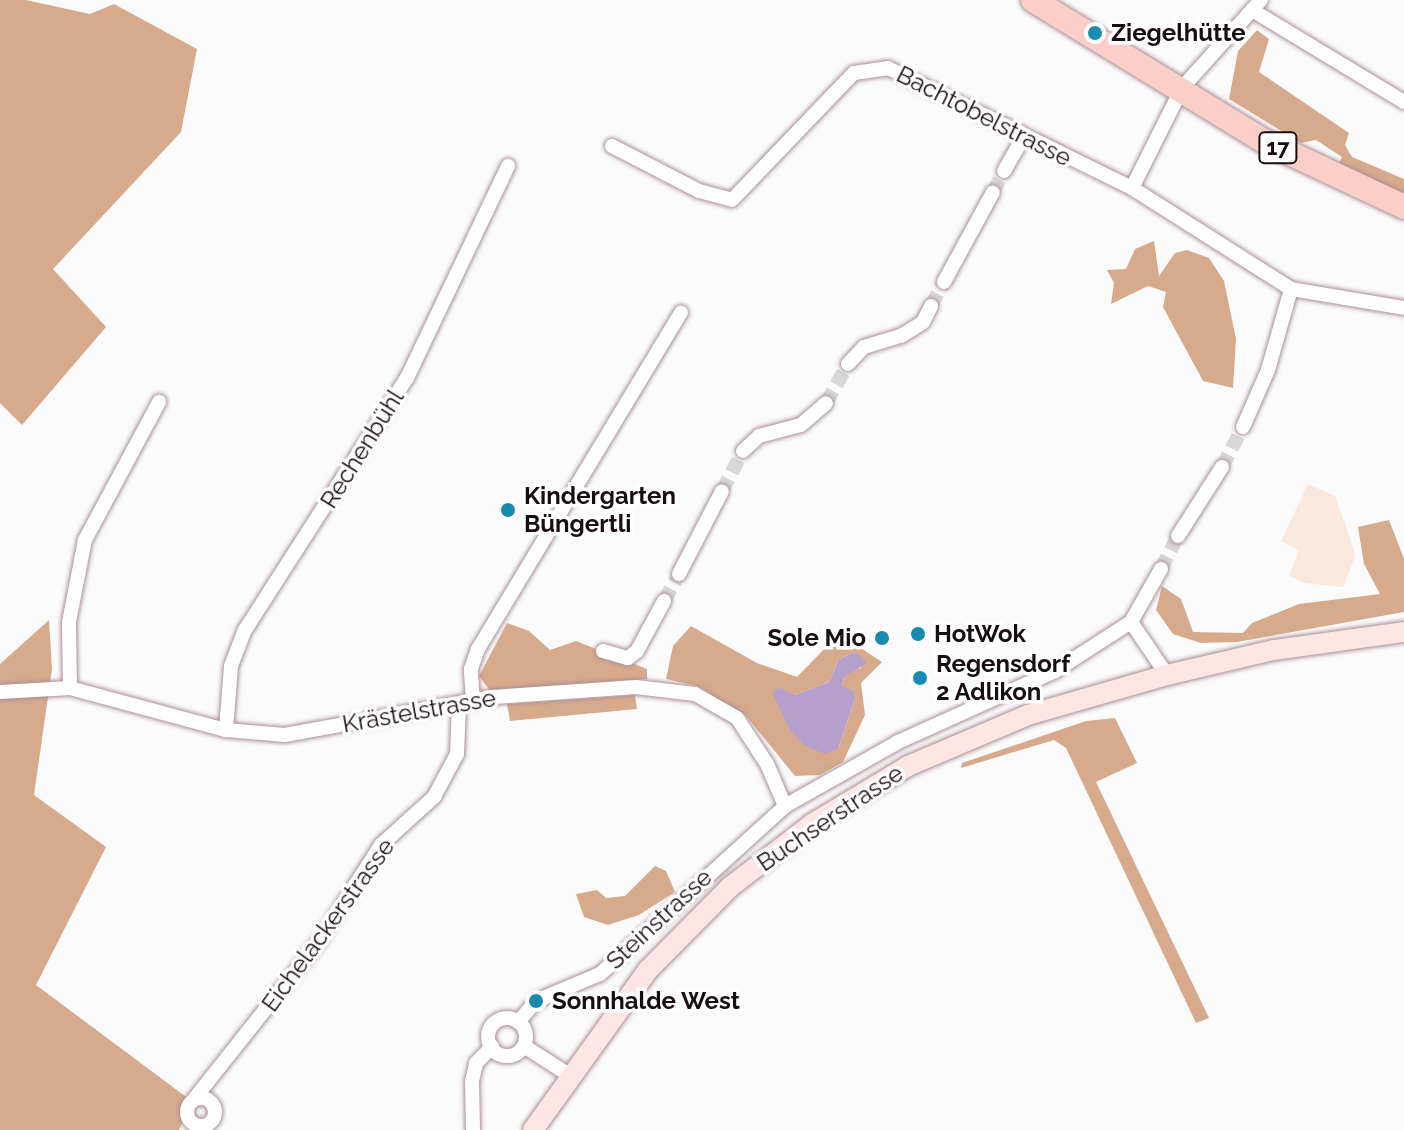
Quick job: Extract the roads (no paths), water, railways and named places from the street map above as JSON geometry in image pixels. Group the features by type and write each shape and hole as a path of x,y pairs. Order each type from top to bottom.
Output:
{"main road":[{"name":"17","path":"1033,0 1275,147 1404,207"},
{"name":"Buchserstrasse","path":"533,1130 569,1075 648,970 730,887 812,824 908,766 1002,726 1167,675 1274,650 1404,632"}],"street":[{"path":"1132,188 1182,88 1256,5 1404,102"},
{"name":"Bachtobelstrasse","path":"612,146 708,196 732,200 854,73 871,68 888,68 1023,138 1132,188 1291,289 1404,308"},
{"path":"1004,171 1023,138"},
{"name":"Rechenbühl","path":"226,730 231,666 245,630 407,378 508,166"},
{"path":"944,282 993,192"},
{"path":"1243,427 1268,370 1291,289"},
{"path":"848,364 864,347 901,336 923,322 931,306"},
{"name":"Eichelackerstrasse","path":"195,1098 318,943 381,845 434,797 457,754 471,669 478,649 681,313"},
{"path":"70,688 69,622 85,540 159,402"},
{"path":"743,451 771,430 801,425 826,403"},
{"path":"1178,536 1222,467"},
{"path":"679,574 722,491"},
{"path":"1161,569 1131,622 1167,675"},
{"path":"603,651 628,658 637,651 664,601"},
{"name":"Steinstrasse","path":"473,1130 472,1081 476,1063 492,1047 489,1035 494,1024 506,1018 518,1022 536,1001 600,974 785,806 898,742 1055,671 1131,622"},
{"name":"Krästelstrasse","path":"0,692 70,688 226,730 285,735 466,702 636,687 695,694 737,718 767,764 785,806"},
{"path":"518,1022 525,1033 524,1046"},
{"path":"524,1046 569,1075"},
{"path":"492,1047 505,1056 524,1046"}],"tunnel":[{"path":"993,192 1004,171"},
{"path":"931,306 944,282"},
{"path":"826,403 848,364"},
{"path":"1222,467 1243,427"},
{"path":"722,491 743,451"},
{"path":"1161,569 1178,536"},
{"path":"664,601 679,574"}],"place":[{"name":"Ziegelhütte","path":"1095,33"},
{"name":"Kindergarten Büngertli","path":"508,510"},
{"name":"HotWok","path":"918,634"},
{"name":"Sole Mio","path":"882,638"},
{"name":"Regensdorf 2 Adlikon","path":"920,678"},
{"name":"Sonnhalde West","path":"536,1001"}]}
